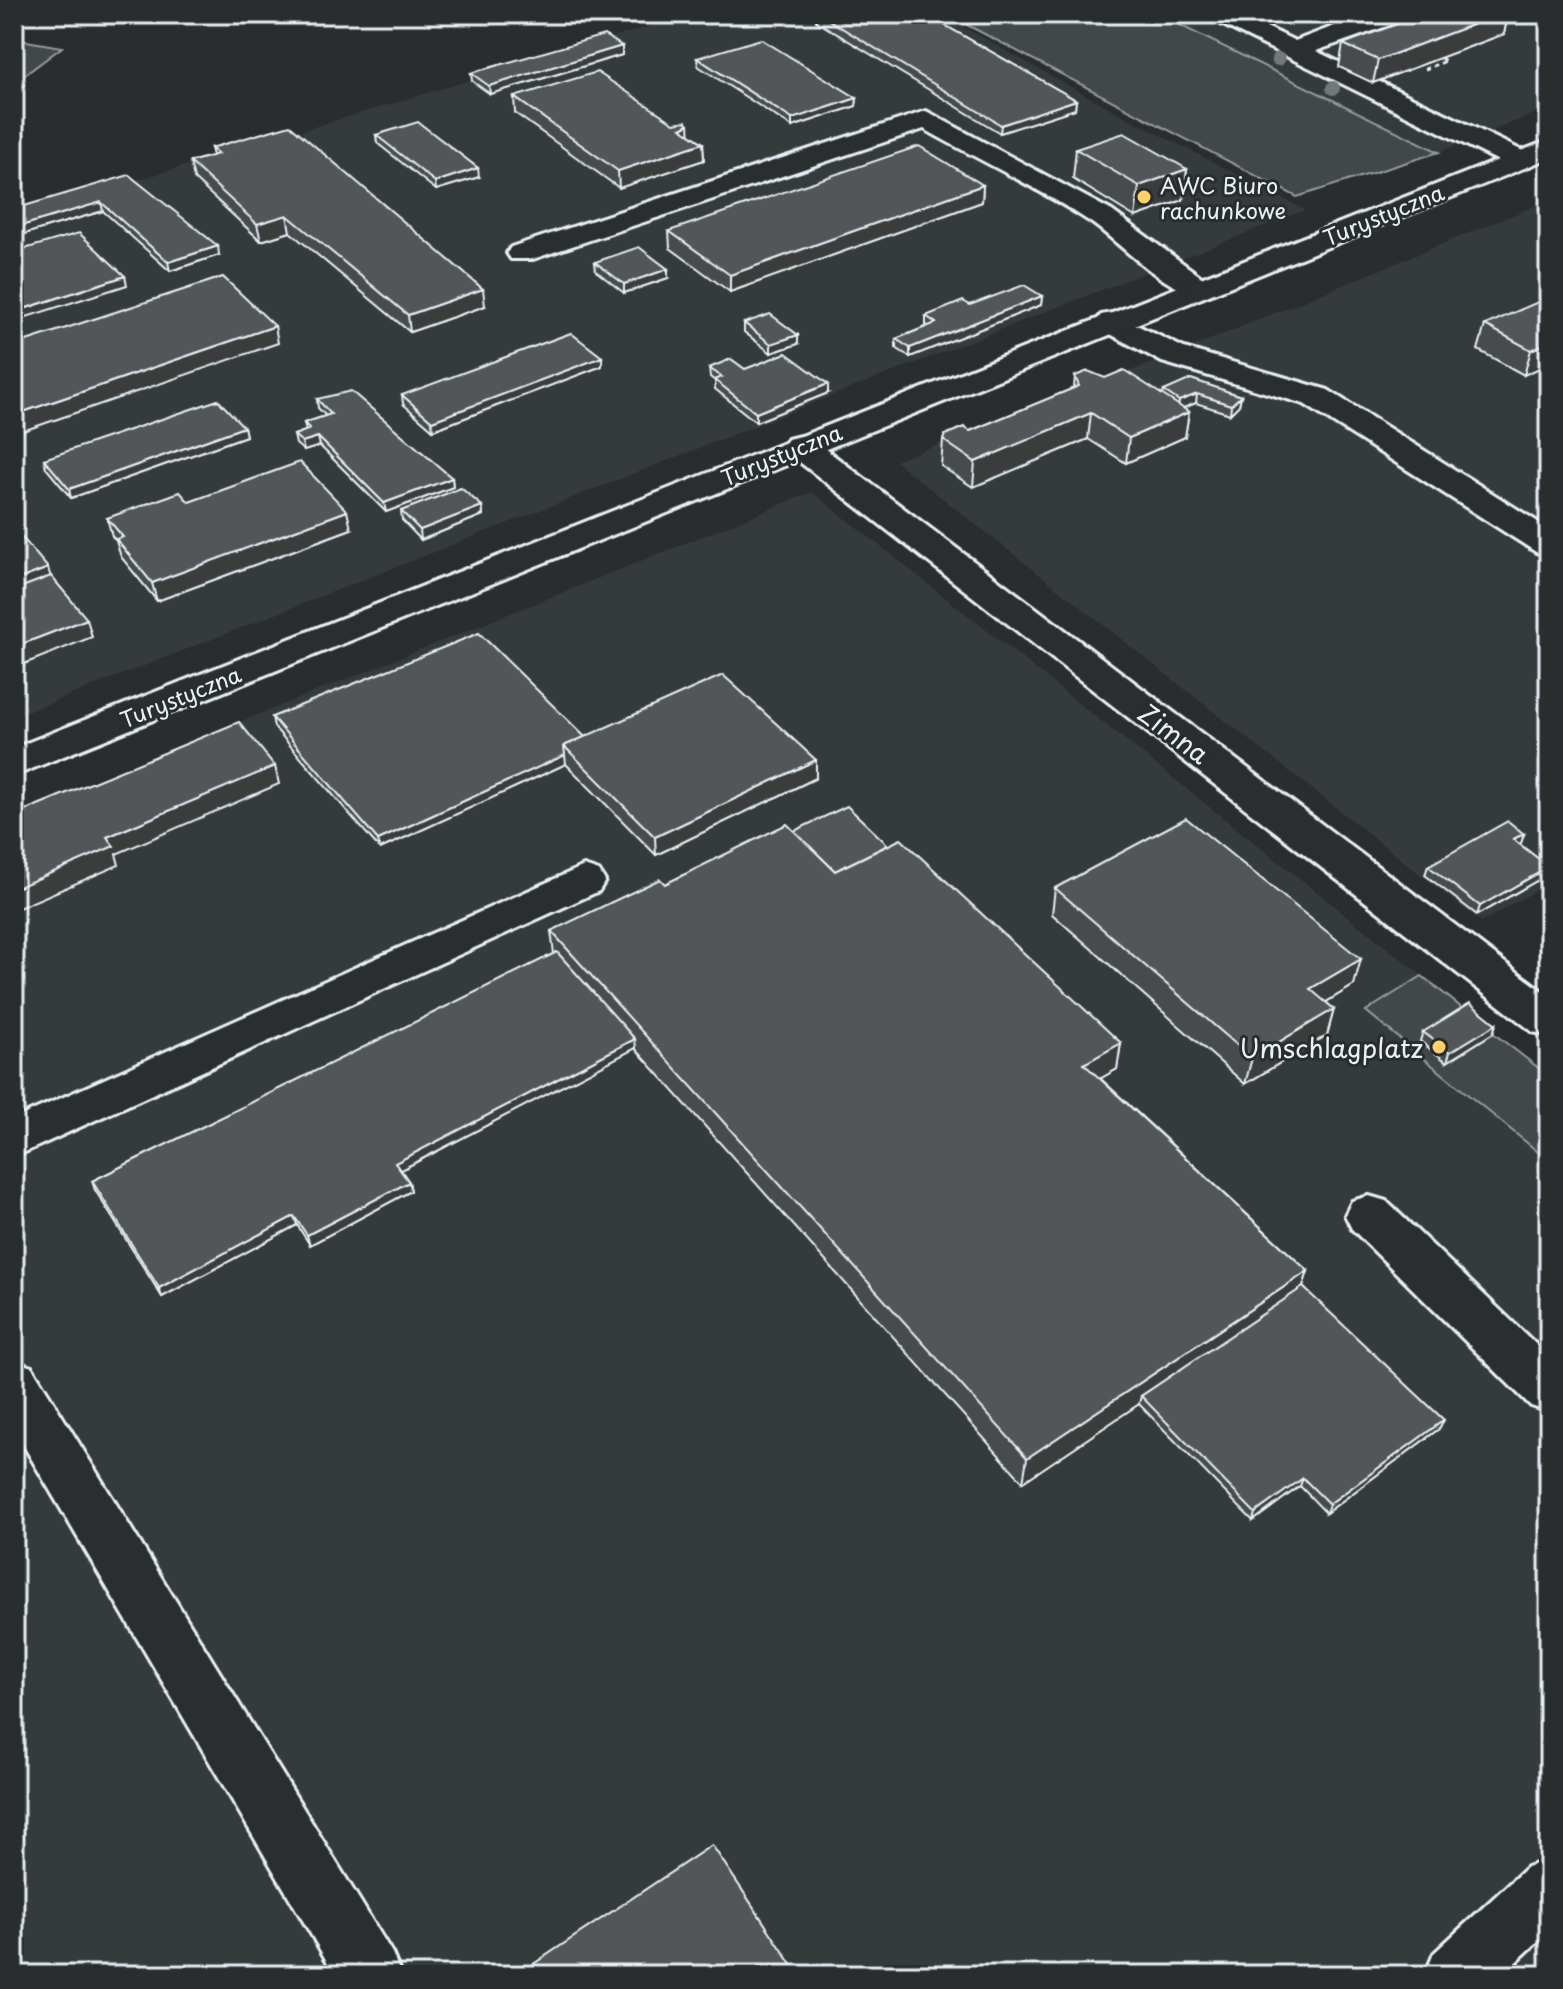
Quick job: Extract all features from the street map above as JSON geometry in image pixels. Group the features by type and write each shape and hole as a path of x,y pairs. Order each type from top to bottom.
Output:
{"main road":[{"path":"1220,14 1294,50 1534,154"},
{"path":"1294,50 1387,18 1379,14"},
{"path":"522,253 926,119 1102,217 1167,268 1200,287"},
{"name":"Turystyczna","path":"14,763 1534,154"},
{"path":"1112,322 1173,355 1316,397 1549,544"},
{"name":"Zimna","path":"800,446 1549,1020"},
{"path":"14,1139 584,881"},
{"path":"1369,1215 1549,1390"},
{"path":"14,1383 370,1975"},
{"path":"1456,1975 1549,1889"}],"shaded area":[{"path":"691,14 940,14 1111,109 1305,210 14,717 14,217"},
{"path":"946,14 1157,14 1439,152 1297,197"},
{"path":"1157,14 1549,14 1549,108 1439,152"},
{"path":"14,39 62,47 14,83"},
{"path":"1549,200 1549,883 1481,922 895,461 1173,355"},
{"path":"812,492 1549,1076 1549,1975 14,1975 14,813"},
{"path":"1422,976 1467,1012 1421,1041 1446,1062 1493,1033 1549,1076 1549,1161 1366,1011"}],"building":[{"path":"819,14 925,14 1076,100 1001,125"},
{"path":"1424,14 1501,14 1378,60 1343,44"},
{"path":"604,35 622,46 489,86 471,73"},
{"path":"761,39 857,98 792,119 697,58"},
{"path":"597,72 674,123 686,121 689,124 681,128 703,143 618,171 514,97"},
{"path":"418,122 478,168 435,182 376,135"},
{"path":"290,125 483,289 408,315 287,215 257,224 190,162 218,154 211,148"},
{"path":"1124,133 1187,169 1139,186 1076,149"},
{"path":"919,146 983,185 730,275 669,231"},
{"path":"129,175 218,246 168,262 101,202 14,228 14,209"},
{"path":"79,233 125,276 14,312 14,252"},
{"path":"639,247 668,269 624,284 595,262"},
{"path":"223,277 275,326 14,415 14,345"},
{"path":"1024,285 1042,296 910,348 896,339 936,323 926,316 963,301 970,305"},
{"path":"1538,302 1549,308 1549,342 1531,350 1485,325"},
{"path":"770,314 798,335 771,344 744,323"},
{"path":"571,333 602,357 432,421 402,395"},
{"path":"786,353 828,384 756,413 715,380 722,377 709,368 731,359 745,369"},
{"path":"1124,370 1189,412 1129,438 1091,413 975,462 943,440 945,435 964,427 970,431 1079,386 1075,376 1088,371 1105,378"},
{"path":"1191,379 1241,396 1231,405 1197,394 1179,401 1164,391"},
{"path":"351,391 452,478 384,503 318,437 302,442 294,435 310,429 304,423 331,414 317,399"},
{"path":"218,400 244,427 69,489 44,459"},
{"path":"300,462 347,511 152,583 116,539 123,537 107,518 180,492 189,502"},
{"path":"461,488 482,506 420,530 401,511"},
{"path":"14,528 48,568 14,581"},
{"path":"51,576 87,619 14,647 14,590"},
{"path":"479,633 585,737 564,746 565,755 378,840 272,717"},
{"path":"723,675 816,760 655,837 564,746"},
{"path":"239,722 275,766 107,837 114,846 14,889 14,822 20,819 16,814"},
{"path":"847,806 888,845 835,871 794,831"},
{"path":"1186,818 1361,959 1310,989 1334,1009 1252,1058 1055,888"},
{"path":"1508,821 1524,834 1513,839 1549,867 1480,906 1428,866"},
{"path":"787,824 835,871 901,839 1121,1043 1084,1064 1308,1271 1027,1458 551,931 660,879 665,884"},
{"path":"557,952 635,1039 395,1163 409,1182 307,1235 294,1216 159,1288 92,1181"},
{"path":"1470,1003 1496,1024 1450,1052 1423,1032"},
{"path":"1303,1287 1444,1420 1329,1504 1303,1478 1255,1513 1141,1396"},
{"path":"712,1845 799,1975 517,1975"}],"place":[{"name":"AWC Biuro rachunkowe","path":"1144,197"},
{"name":"Umschlagplatz","path":"1439,1047"}]}
